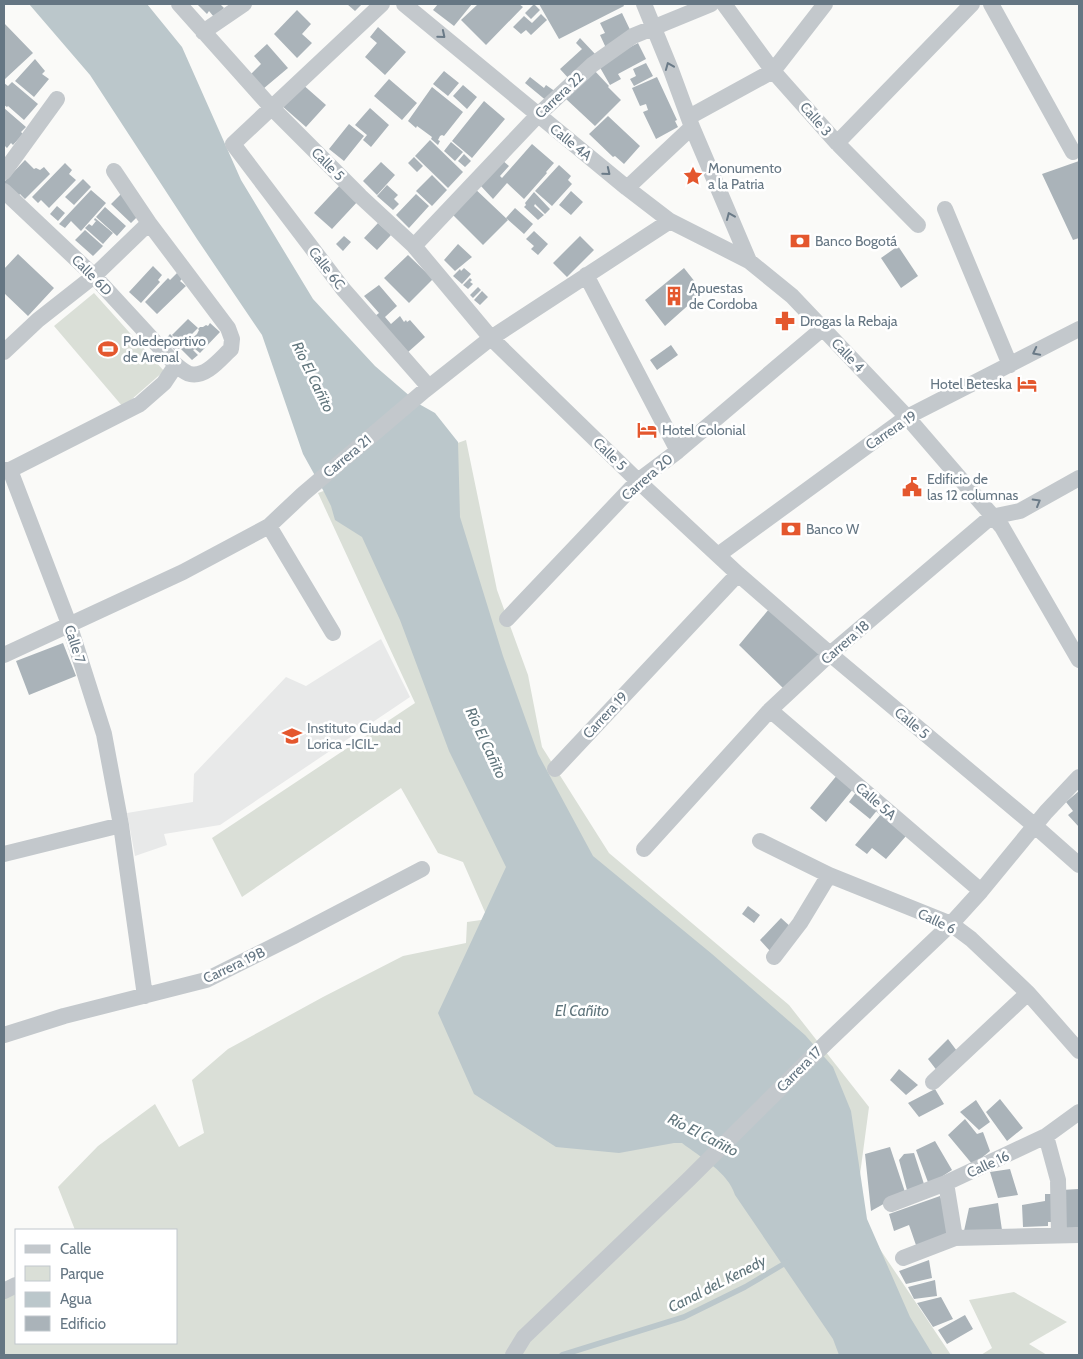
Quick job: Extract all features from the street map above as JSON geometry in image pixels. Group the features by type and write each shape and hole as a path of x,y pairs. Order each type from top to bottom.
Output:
{"street":[{"name":"Calle 5","path":"179,4 271,107 360,196 414,246 491,338 638,481 738,574 1079,865"},
{"path":"203,32 244,4"},
{"path":"271,107 382,4"},
{"name":"Calle 4A","path":"404,4 627,188 670,221 749,261"},
{"name":"Calle 4","path":"644,4 690,122 749,261 792,296 907,417 1002,528 1079,660"},
{"name":"Carrera 22","path":"414,246 538,115 592,65 633,36 711,4"},
{"name":"Calle 3","path":"724,4 773,71 836,143 918,225"},
{"path":"627,188 690,122 773,71 825,4"},
{"path":"836,143 972,4"},
{"path":"990,4 1073,152"},
{"path":"4,172 57,99"},
{"name":"Calle 6C","path":"271,107 233,144 343,289 426,389"},
{"path":"7,470 140,404 164,384 176,365 190,374 202,373 212,367 231,349 232,339 228,328 149,223 114,171"},
{"name":"Calle 6D","path":"4,191 94,276 176,365"},
{"path":"945,209 1010,365"},
{"name":"Carrera 21","path":"4,655 183,572 268,526 426,389 491,338 670,221"},
{"path":"4,352 38,320 94,276 149,223"},
{"path":"586,275 678,451"},
{"name":"Carrera 20","path":"507,619 638,481 678,451 822,329"},
{"name":"Carrera 19","path":"718,555 907,417 1079,330"},
{"name":"Calle 7","path":"7,470 69,624 104,734 121,825 145,996"},
{"name":"Carrera 18","path":"644,850 770,710 830,654 991,517 1020,511 1079,478"},
{"path":"268,526 333,634"},
{"name":"Carrera 19","path":"555,769 738,574"},
{"name":"Calle 5A","path":"770,710 982,891"},
{"name":"Carrera 17","path":"513,1355 524,1337 951,924 982,891 1035,826 1079,777"},
{"path":"4,854 121,825"},
{"name":"Calle 6","path":"760,841 829,875 951,924 971,939 1028,993 1079,1051"},
{"name":"Carrera 19B","path":"4,1035 64,1016 206,980 422,869"},
{"path":"774,957 800,923 829,875"},
{"path":"933,1082 1028,993"},
{"name":"Calle 16","path":"891,1204 946,1183 1046,1136 1079,1112"},
{"path":"1046,1136 1058,1180 1059,1235"},
{"path":"946,1183 955,1238"},
{"path":"903,1258 955,1238 1079,1234"},
{"path":"4,1291 15,1285"}],"shaded area":[{"name":"Instituto Ciudad Lorica -ICIL-","path":"381,639 410,697 220,825 164,834 167,845 135,856 127,813 193,802 194,774 286,677 306,686"}],"green space":[{"name":"Poledeportivo de Arenal","path":"94,293 164,371 123,407 54,326"},
{"path":"466,440 497,590 528,675 542,747 609,853 789,1005 869,1107 855,1212 951,1355 4,1355 4,1298 15,1292 15,1344 178,1344 178,1229 75,1229 58,1187 98,1146 155,1104 179,1147 204,1133 192,1080 228,1049 403,956 466,943 467,922 488,919 463,862 438,853 401,788 242,897 212,838 415,703 318,493"},
{"path":"1014,1292 1067,1322 1029,1344 1047,1355 981,1355 992,1348 969,1300"}],"water":[{"name":"El Cañito","path":"29,4 147,4 182,47 241,180 313,299 375,366 419,404 435,413 458,442 460,517 503,656 538,754 593,856 712,954 805,1035 833,1067 851,1111 867,1219 910,1317 933,1355 839,1355 833,1339 726,1179 713,1166 682,1143 619,1153 556,1147 474,1094 438,1013 506,867 449,751 400,620 362,537 335,520 331,506 303,454 262,335 90,75"}],"building":[{"path":"197,4 220,4 224,8 214,17 209,11 207,14"},
{"path":"347,4 362,4 355,11"},
{"path":"438,4 472,4 454,26 433,10"},
{"path":"478,4 519,4 523,7 486,45 461,20"},
{"path":"534,4 540,10 531,19 525,13"},
{"path":"539,4 623,4 624,6 559,39"},
{"path":"297,10 311,24 302,34 312,43 297,58 274,34"},
{"path":"622,13 633,36 606,48 600,35 605,33 600,23"},
{"path":"541,14 547,20 531,35 526,30 521,34 513,27 524,16 532,23"},
{"path":"4,23 33,53 5,79 4,78"},
{"path":"378,27 406,52 385,75 365,57 377,43 370,37"},
{"path":"580,38 596,55 571,81 560,69 582,49 576,43"},
{"path":"638,43 646,59 618,74 621,79 610,85 598,64"},
{"path":"267,44 288,68 263,89 251,74 261,64 254,56"},
{"path":"35,59 45,71 42,74 49,79 34,97 15,81"},
{"path":"646,63 653,76 634,86 630,79 636,76 633,69"},
{"path":"593,69 621,100 595,126 565,98"},
{"path":"444,71 459,83 448,96 433,84"},
{"path":"530,77 544,88 546,85 556,92 548,102 525,83"},
{"path":"657,77 677,120 675,121 678,127 656,139 643,112 648,110 646,104 640,106 632,88"},
{"path":"389,79 417,103 402,120 374,96"},
{"path":"12,82 38,104 24,120 8,106 4,105 4,83 8,86"},
{"path":"301,83 326,105 306,127 281,105"},
{"path":"463,85 477,97 467,109 453,96"},
{"path":"432,87 463,112 444,136 440,136 438,145 431,139 432,137 408,121"},
{"path":"484,101 505,119 472,158 452,141"},
{"path":"4,108 26,127 21,132 23,134 13,145 11,143 7,148 4,145"},
{"path":"370,108 389,125 371,147 363,140 367,135 355,125"},
{"path":"608,116 640,146 624,164 615,156 613,157 589,134"},
{"path":"349,124 364,136 344,161 329,149"},
{"path":"430,140 463,172 448,188 415,156"},
{"path":"451,142 463,152 455,161 444,151"},
{"path":"532,144 554,163 547,173 524,199 507,183 493,199 480,185 502,160 509,166 500,176 502,178"},
{"path":"464,154 471,161 465,167 458,161"},
{"path":"414,157 423,166 417,172 408,163"},
{"path":"25,160 34,169 40,170 44,167 50,174 25,199 20,194 15,200 4,189 4,182"},
{"path":"1079,161 1079,238 1073,240 1042,174"},
{"path":"381,162 395,175 377,195 363,181"},
{"path":"65,163 72,170 69,174 76,180 49,208 41,200 38,203 32,197"},
{"path":"559,165 571,176 568,180 572,184 552,206 535,191"},
{"path":"432,175 447,190 432,206 416,191"},
{"path":"83,179 91,187 74,205 65,197"},
{"path":"341,184 359,200 332,229 314,213"},
{"path":"387,185 398,195 394,199 399,204 393,210 377,196"},
{"path":"471,185 508,220 483,245 447,209"},
{"path":"91,190 106,203 81,231 71,221 65,228 59,224"},
{"path":"125,190 145,209 131,223 111,204"},
{"path":"571,191 583,202 571,215 559,205"},
{"path":"534,192 550,209 545,214 535,204 534,206 544,215 538,220 524,207"},
{"path":"416,194 429,206 409,228 396,215"},
{"path":"57,206 65,213 58,221 50,214"},
{"path":"105,207 126,226 117,236 96,217"},
{"path":"515,208 533,224 524,234 506,218"},
{"path":"95,218 113,233 103,244 85,228 89,224 92,226 96,221 94,220"},
{"path":"378,223 391,235 377,250 364,238"},
{"path":"85,230 103,246 93,256 75,240"},
{"path":"534,231 548,244 538,255 531,249 534,246 526,239"},
{"path":"344,236 351,242 343,251 336,244"},
{"path":"580,236 594,250 567,277 553,263"},
{"path":"458,244 472,257 455,271 444,260"},
{"path":"898,246 918,276 901,288 881,258"},
{"path":"18,254 54,288 28,316 4,293 4,269"},
{"path":"408,255 433,279 409,303 384,278"},
{"path":"153,266 162,275 158,280 160,282 141,303 129,292"},
{"path":"464,268 471,274 462,284 453,276 460,269 461,271"},
{"name":"Apuestas de Cordoba","path":"684,268 703,292 665,326 645,300"},
{"path":"177,273 183,278 180,281 186,286 157,314 145,302 168,278 170,280"},
{"path":"470,278 472,280 470,282 473,284 468,289 463,285"},
{"path":"379,285 397,306 385,317 391,324 400,316 404,322 410,320 425,337 407,353 375,316 379,313 364,296"},
{"path":"478,287 481,290 473,298 470,295"},
{"path":"482,291 488,297 480,305 474,300"},
{"path":"188,319 198,328 182,344 172,335"},
{"path":"210,323 220,332 200,353 195,349 193,350 198,355 192,360 181,349 197,334 200,327 208,326"},
{"path":"170,334 182,346 176,352 165,340"},
{"path":"671,345 678,355 657,370 650,360"},
{"path":"769,609 820,654 784,689 739,645"},
{"path":"63,643 76,676 29,695 16,661"},
{"path":"838,774 854,788 826,822 810,808"},
{"path":"857,791 879,808 870,819 849,802"},
{"path":"1079,791 1079,827 1068,815 1073,811 1066,802"},
{"path":"881,814 906,836 886,859 872,848 867,854 855,845"},
{"path":"748,906 760,915 754,923 742,914"},
{"path":"781,918 792,928 770,951 760,940"},
{"path":"948,1039 957,1051 938,1072 928,1059"},
{"path":"899,1069 918,1085 906,1095 890,1080"},
{"path":"935,1089 944,1104 919,1117 908,1103"},
{"path":"1000,1099 1023,1128 1007,1141 986,1112"},
{"path":"976,1100 990,1122 979,1130 960,1112"},
{"path":"965,1119 977,1134 983,1132 990,1151 973,1165 948,1135"},
{"path":"935,1141 952,1170 929,1185 916,1150"},
{"path":"890,1147 905,1192 871,1211 865,1154"},
{"path":"914,1153 924,1184 907,1190 899,1160 904,1154"},
{"path":"1010,1169 1018,1195 998,1198 990,1172"},
{"path":"1079,1189 1079,1227 1066,1229 1061,1190"},
{"path":"1045,1194 1055,1194 1056,1222 1048,1222 1048,1226 1023,1227 1022,1205 1045,1201"},
{"path":"940,1196 954,1234 917,1248 909,1225 894,1231 889,1214"},
{"path":"998,1203 1002,1230 964,1231 969,1208"},
{"path":"929,1260 932,1278 906,1284 899,1271"},
{"path":"935,1280 937,1296 914,1299 908,1287"},
{"path":"941,1297 953,1319 933,1327 917,1303"},
{"path":"965,1315 973,1329 947,1344 938,1330"}],"waterway":[{"name":"Canal deL Kenedy","path":"562,1355 684,1317 745,1287 787,1262"}],"place":[{"name":"Monumento a la Patria","path":"693,176"},
{"name":"Banco Bogotá","path":"800,241"},
{"name":"Apuestas de Cordoba","path":"674,296"},
{"name":"Drogas la Rebaja","path":"785,321"},
{"name":"Poledeportivo de Arenal","path":"108,349"},
{"name":"Hotel Beteska","path":"1027,384"},
{"name":"Hotel Colonial","path":"647,430"},
{"name":"Edificio de las 12 columnas","path":"912,487"},
{"name":"Banco W","path":"791,529"},
{"name":"Instituto Ciudad Lorica -ICIL-","path":"292,736"}],"water label":[{"name":"Río El Cañito","path":"313,377"},
{"name":"Río El Cañito","path":"486,743"},
{"name":"Río El Cañito","path":"703,1135"}]}
